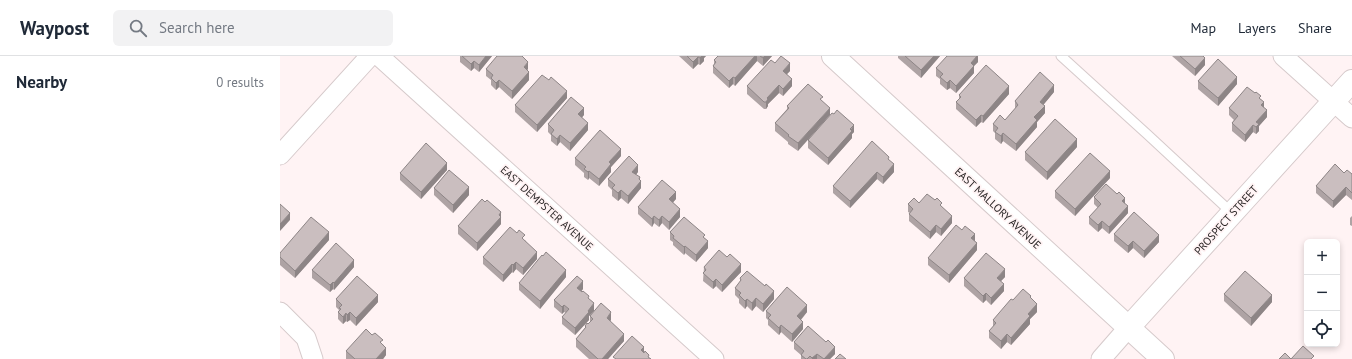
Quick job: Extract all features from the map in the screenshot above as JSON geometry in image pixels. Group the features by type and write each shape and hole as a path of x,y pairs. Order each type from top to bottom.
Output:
{"main road":[{"name":"EAST MALLORY AVENUE","path":"833,56 1163,359"},
{"name":"PROSPECT STREET","path":"1129,327 1352,81"}],"street":[{"path":"280,155 370,56"},
{"name":"EAST DEMPSTER AVENUE","path":"379,56 714,359"},
{"path":"1283,56 1352,118"},
{"path":"280,312 306,338 313,359"},
{"name":"PROSPECT STREET","path":"1101,359 1129,327"}],"lane":[{"path":"1061,56 1148,134 1232,213"}],"building":[{"path":"462,56 486,56 479,65 474,61 471,64"},
{"path":"497,56 522,56 528,62 524,67 529,72 512,91 499,80 496,83 491,78 493,75 486,69"},
{"path":"687,56 702,56 700,58 698,57 693,62"},
{"path":"718,56 755,56 735,78 733,77 729,81 713,66 716,62 714,60"},
{"path":"781,56 790,63 783,71 792,79 783,89 779,85 767,98 768,99 766,102 764,102 747,86 771,60 775,63"},
{"path":"905,56 934,56 921,70"},
{"path":"947,56 977,56 971,63 974,66 956,86 950,80 947,83 940,77 943,74 936,68"},
{"path":"1180,56 1203,56 1205,58 1195,69"},
{"path":"1218,59 1237,77 1218,98 1198,81"},
{"path":"986,65 1009,86 983,116 981,115 976,120 956,102 961,97 959,95"},
{"path":"1040,72 1054,85 1040,102 1045,106 1034,117 1037,120 1016,144 1003,133 1001,136 995,132 998,128 993,124 1000,115 1005,120 1018,105 1015,101"},
{"path":"542,75 549,80 551,77 567,91 537,125 515,105"},
{"path":"808,84 823,97 820,99 830,108 798,143 788,136 789,135 775,123 789,108 787,106"},
{"path":"1247,87 1261,96 1259,98 1264,102 1261,105 1267,110 1256,122 1259,124 1256,127 1253,125 1245,135 1232,123 1238,116 1229,108"},
{"path":"571,97 584,108 578,114 588,123 570,143 560,135 557,139 551,134 554,130 548,124"},
{"path":"837,110 854,125 850,129 852,131 828,158 808,140 832,113 834,114"},
{"path":"1055,119 1077,139 1047,172 1025,152"},
{"path":"600,130 621,149 609,162 611,164 599,179 584,169 586,167 575,158"},
{"path":"872,141 889,157 888,159 894,164 883,177 877,172 850,201 833,186"},
{"path":"426,143 447,163 421,192 400,173"},
{"path":"1090,153 1110,171 1075,209 1055,191"},
{"path":"629,156 638,165 632,172 640,177 639,179 641,181 628,196 621,190 618,193 612,188 615,185 608,179"},
{"path":"1335,164 1344,173 1347,170 1352,174 1352,193 1346,187 1333,201 1316,186"},
{"path":"449,170 469,187 453,205 434,188"},
{"path":"662,180 676,192 669,199 680,209 669,222 662,216 659,220 654,216 652,219 638,207"},
{"path":"1106,184 1117,194 1119,192 1125,198 1122,201 1128,206 1109,227 1102,221 1098,225 1089,217 1101,204 1094,197"},
{"path":"927,194 935,200 937,198 942,203 940,205 952,216 941,229 936,225 930,232 909,214 913,209 908,204 914,198 919,203"},
{"path":"482,199 485,202 487,200 501,212 499,215 501,217 477,243 458,226"},
{"path":"280,204 290,213 280,224"},
{"path":"1134,212 1159,235 1144,251 1133,241 1128,246 1114,234"},
{"path":"311,217 329,232 295,271 280,257 280,253"},
{"path":"684,217 705,235 703,237 708,241 696,255 673,238 674,236 670,232"},
{"path":"956,225 962,230 965,226 975,234 971,238 977,243 949,275 928,258"},
{"path":"510,227 517,233 519,230 525,235 522,238 537,252 523,268 516,262 513,265 512,264 503,275 483,257"},
{"path":"336,243 354,260 334,283 333,282 330,285 312,270"},
{"path":"719,250 727,257 730,254 741,264 722,285 716,279 713,282 703,273 706,270 704,267"},
{"path":"546,252 566,270 540,301 519,283"},
{"path":"986,253 1005,269 997,278 1004,284 991,298 986,293 983,296 964,278"},
{"path":"747,271 765,286 766,284 774,291 763,304 756,298 752,303 747,299 745,301 739,295 741,293 735,288 741,280 740,278"},
{"path":"1245,271 1272,295 1251,318 1224,294"},
{"path":"357,276 378,295 356,318 350,312 347,315 346,313 343,317 338,312 342,305 336,299"},
{"path":"577,276 583,281 577,288 589,296 588,298 594,303 588,311 589,312 575,328 562,317 569,309 564,305 562,307 554,300"},
{"path":"787,287 807,305 797,316 803,322 792,334 781,325 779,328 768,318 771,315 766,311"},
{"path":"1023,289 1037,304 1028,314 1030,316 1011,338 1007,334 1001,341 989,331 996,323 993,320 1011,299 1013,300"},
{"path":"601,303 611,312 607,318 624,334 602,359 598,359 576,339 586,327 585,326 587,323 588,324 593,319 590,316"},
{"path":"808,326 826,342 828,340 835,347 824,359 817,354 812,358 810,356 806,359 801,355 804,351 794,342"},
{"path":"366,329 372,335 375,333 383,340 380,342 386,348 376,359 355,359 346,351"},
{"path":"632,336 644,347 641,350 644,353 645,351 651,359 616,359 613,357"},
{"path":"1303,346 1314,356 1311,359 1291,359"},
{"path":"1285,353 1291,359 1279,359"},
{"path":"840,354 846,359 835,359"}]}
